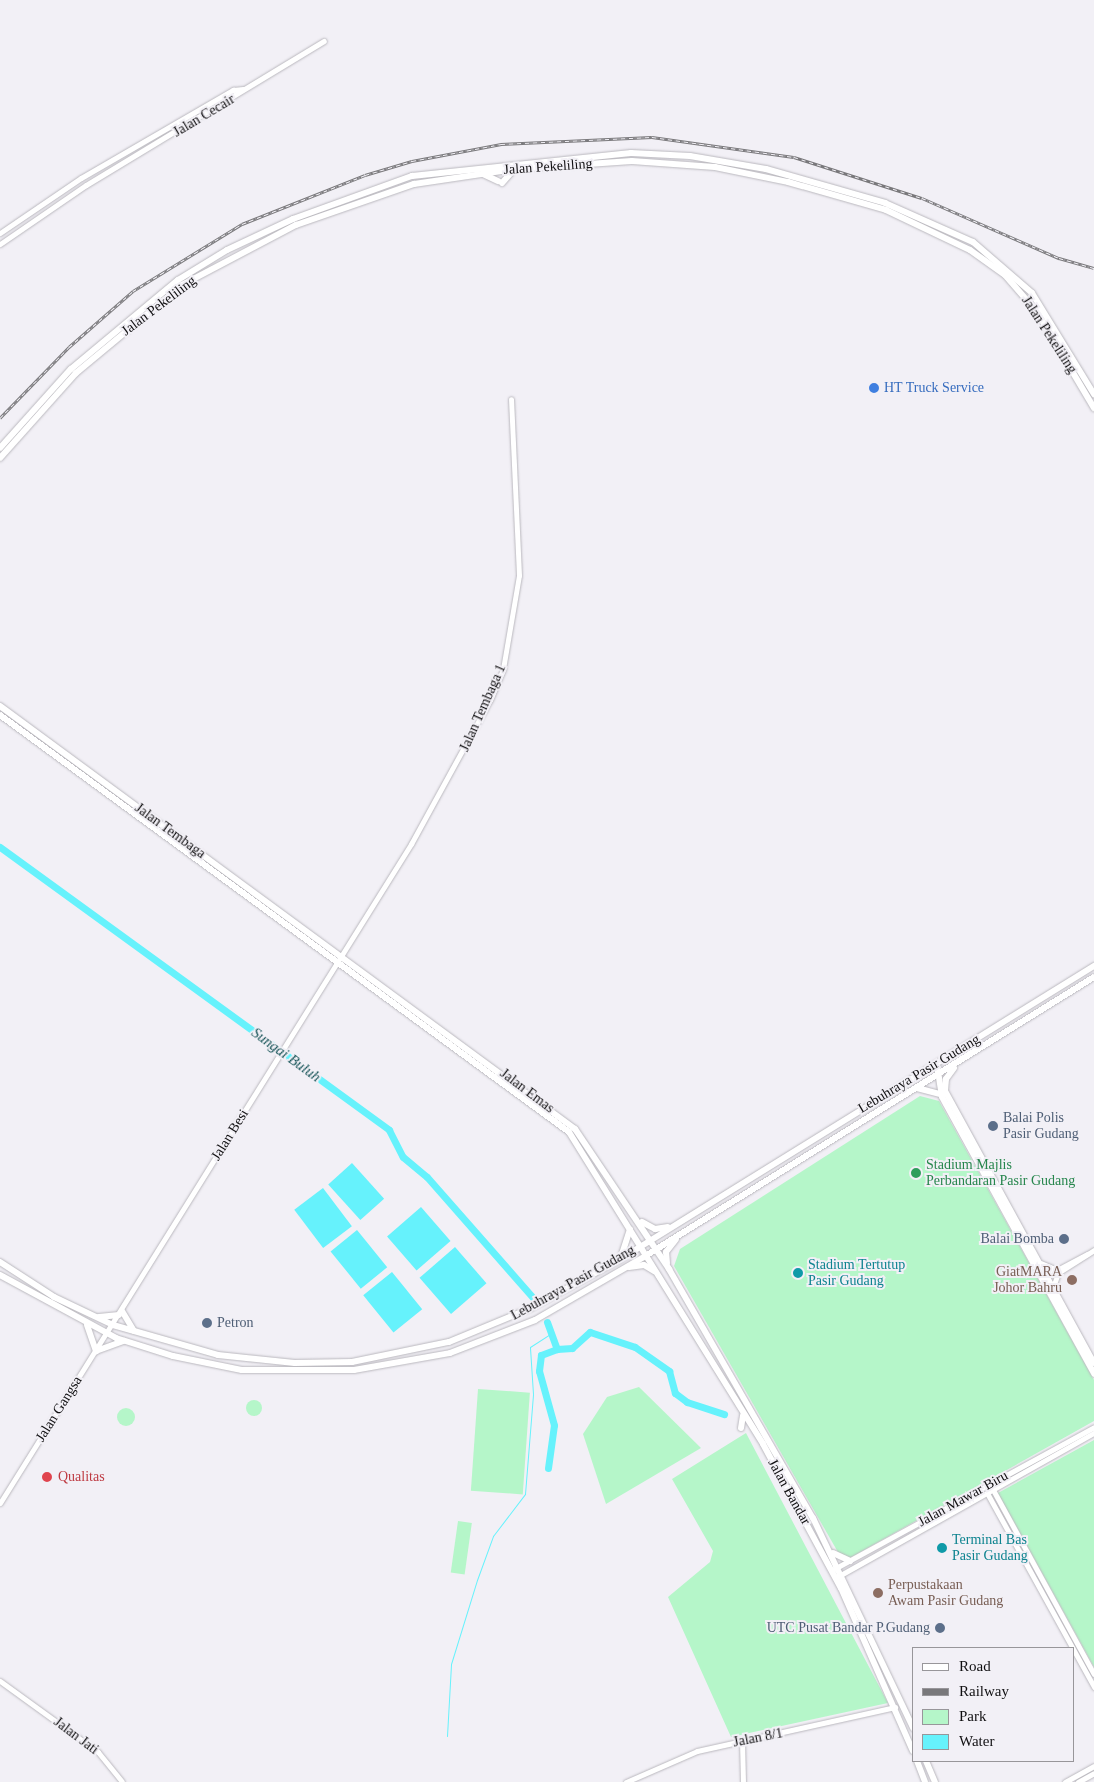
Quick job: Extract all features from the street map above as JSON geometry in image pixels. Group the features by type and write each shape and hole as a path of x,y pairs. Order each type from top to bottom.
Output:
{"main road":[{"name":"Jalan Pekeliling","path":"0,448 71,369 178,280 276,226 412,176 631,153 690,156 766,169 884,203 972,242 1032,293 1094,394"},
{"name":"Jalan Pekeliling","path":"0,458 76,373 190,280 296,225 360,200 414,184 515,169 632,161 688,164 741,171 886,210 970,250 1005,275 1036,312 1094,408"},
{"path":"480,173 500,182 515,169"},
{"name":"Jalan Tembaga","path":"0,706 341,954"},
{"name":"Jalan Tembaga","path":"0,715 337,961"},
{"name":"Jalan Emas","path":"341,954 566,1121 639,1220 669,1268"},
{"name":"Jalan Emas","path":"337,961 563,1126 641,1246"},
{"name":"Lebuhraya Pasir Gudang","path":"0,1262 95,1317 113,1325 176,1346 245,1360 352,1362 470,1334 531,1308 619,1260 1094,966"},
{"name":"Lebuhraya Pasir Gudang","path":"0,1275 107,1334 125,1341 242,1370 325,1372 403,1363 505,1334 647,1255 1094,977"},
{"path":"1000,1025 1005,1032"},
{"path":"962,1060 946,1079 945,1091 1040,1263 1044,1277 1053,1287 1094,1363"},
{"path":"937,1064 942,1097 1044,1277 1094,1374"},
{"path":"916,1088 931,1089 942,1097"},
{"path":"639,1220 655,1228 675,1224"},
{"path":"619,1260 629,1244 630,1228"},
{"path":"669,1268 666,1252 682,1232"},
{"name":"Jalan Bandar","path":"641,1246 742,1411 839,1576 912,1726"},
{"path":"1040,1263 1055,1270"},
{"path":"625,1267 644,1265 659,1275"},
{"name":"Jalan Bandar","path":"669,1268 830,1551 835,1569"},
{"path":"95,1317 121,1313 136,1332"},
{"path":"88,1325 96,1351 125,1341"},
{"path":"749,1406 749,1423 764,1432"},
{"path":"741,1428 742,1411"},
{"path":"830,1551 850,1560"},
{"name":"Jalan Bandar","path":"839,1576 912,1749"},
{"path":"916,1762 925,1782"},
{"path":"926,1762 934,1782"}],"street":[{"path":"243,89 324,40"},
{"name":"Jalan Cecair","path":"0,233 81,178 233,90 243,89"},
{"name":"Jalan Cecair","path":"0,244 86,185 243,89"},
{"name":"Jalan Tembaga 1","path":"341,954 446,786 503,669 519,575 511,399"},
{"name":"Jalan Besi","path":"121,1313 341,954"},
{"path":"1044,1277 1094,1250"},
{"path":"1053,1287 1058,1273 1087,1254"},
{"name":"Jalan Gangsa","path":"0,1503 121,1313"},
{"name":"Jalan Mawar Biru","path":"835,1569 1094,1427"},
{"name":"Jalan Mawar Biru","path":"839,1576 1094,1433"},
{"path":"990,1484 1094,1674"},
{"path":"984,1488 1072,1647"},
{"path":"1074,1651 1094,1687"},
{"name":"Jalan Jati","path":"0,1681 98,1752 122,1782"},
{"name":"Jalan 8/1","path":"626,1782 690,1753 895,1707"},
{"path":"742,1741 743,1782"},
{"path":"1066,1782 1094,1766"},
{"path":"1078,1782 1094,1773"}],"green space":[{"path":"920,1096 939,1101 1094,1380 1094,1421 848,1559 839,1554 674,1266 680,1249"},
{"path":"639,1387 701,1448 606,1504 583,1434 607,1397"},
{"path":"478,1389 530,1393 523,1494 471,1491"},
{"path":"251,1400 257,1400 262,1405 260,1414 251,1416 246,1411 246,1405"},
{"path":"122,1408 130,1408 135,1413 133,1424 122,1426 117,1421 117,1413"},
{"path":"746,1433 888,1703 731,1737 668,1597 710,1562 713,1551 672,1479"},
{"path":"1094,1440 1094,1667 998,1493"},
{"path":"458,1521 472,1523 465,1574 451,1572"}],"water":[{"path":"352,1163 384,1199 360,1220 328,1184"},
{"path":"323,1188 352,1226 323,1248 294,1210"},
{"path":"421,1207 451,1241 417,1270 387,1237"},
{"path":"357,1230 387,1267 361,1289 331,1251"},
{"path":"455,1247 486,1283 451,1314 420,1278"},
{"path":"392,1272 422,1309 393,1333 363,1295"}],"waterway":[{"name":"Sungai Buluh","path":"0,847 389,1130 403,1157 427,1177 536,1301"},
{"name":"Sungai Buluh","path":"547,1322 557,1349 572,1348 590,1332 635,1347 669,1371 675,1393 687,1402 724,1414"},
{"path":"447,1736 451,1664 477,1580 493,1536 525,1494 533,1394 530,1347 553,1332"},
{"path":"548,1468 554,1425 539,1371 541,1355 557,1349"}],"railway":[{"path":"0,418 69,347 133,291 242,224 365,175 412,161 501,144 652,137 794,157 922,198 1059,258 1094,268"}],"place":[{"name":"HT Truck Service","path":"874,388"},
{"name":"Balai Polis Pasir Gudang","path":"993,1126"},
{"name":"Stadium Majlis Perbandaran Pasir Gudang","path":"916,1173"},
{"name":"Balai Bomba","path":"1064,1239"},
{"name":"Stadium Tertutup Pasir Gudang","path":"798,1273"},
{"name":"GiatMARA Johor Bahru","path":"1072,1280"},
{"name":"Petron","path":"207,1323"},
{"name":"Qualitas","path":"47,1477"},
{"name":"Terminal Bas Pasir Gudang","path":"942,1548"},
{"name":"Perpustakaan Awam Pasir Gudang","path":"878,1593"},
{"name":"UTC Pusat Bandar P.Gudang","path":"940,1628"}]}
